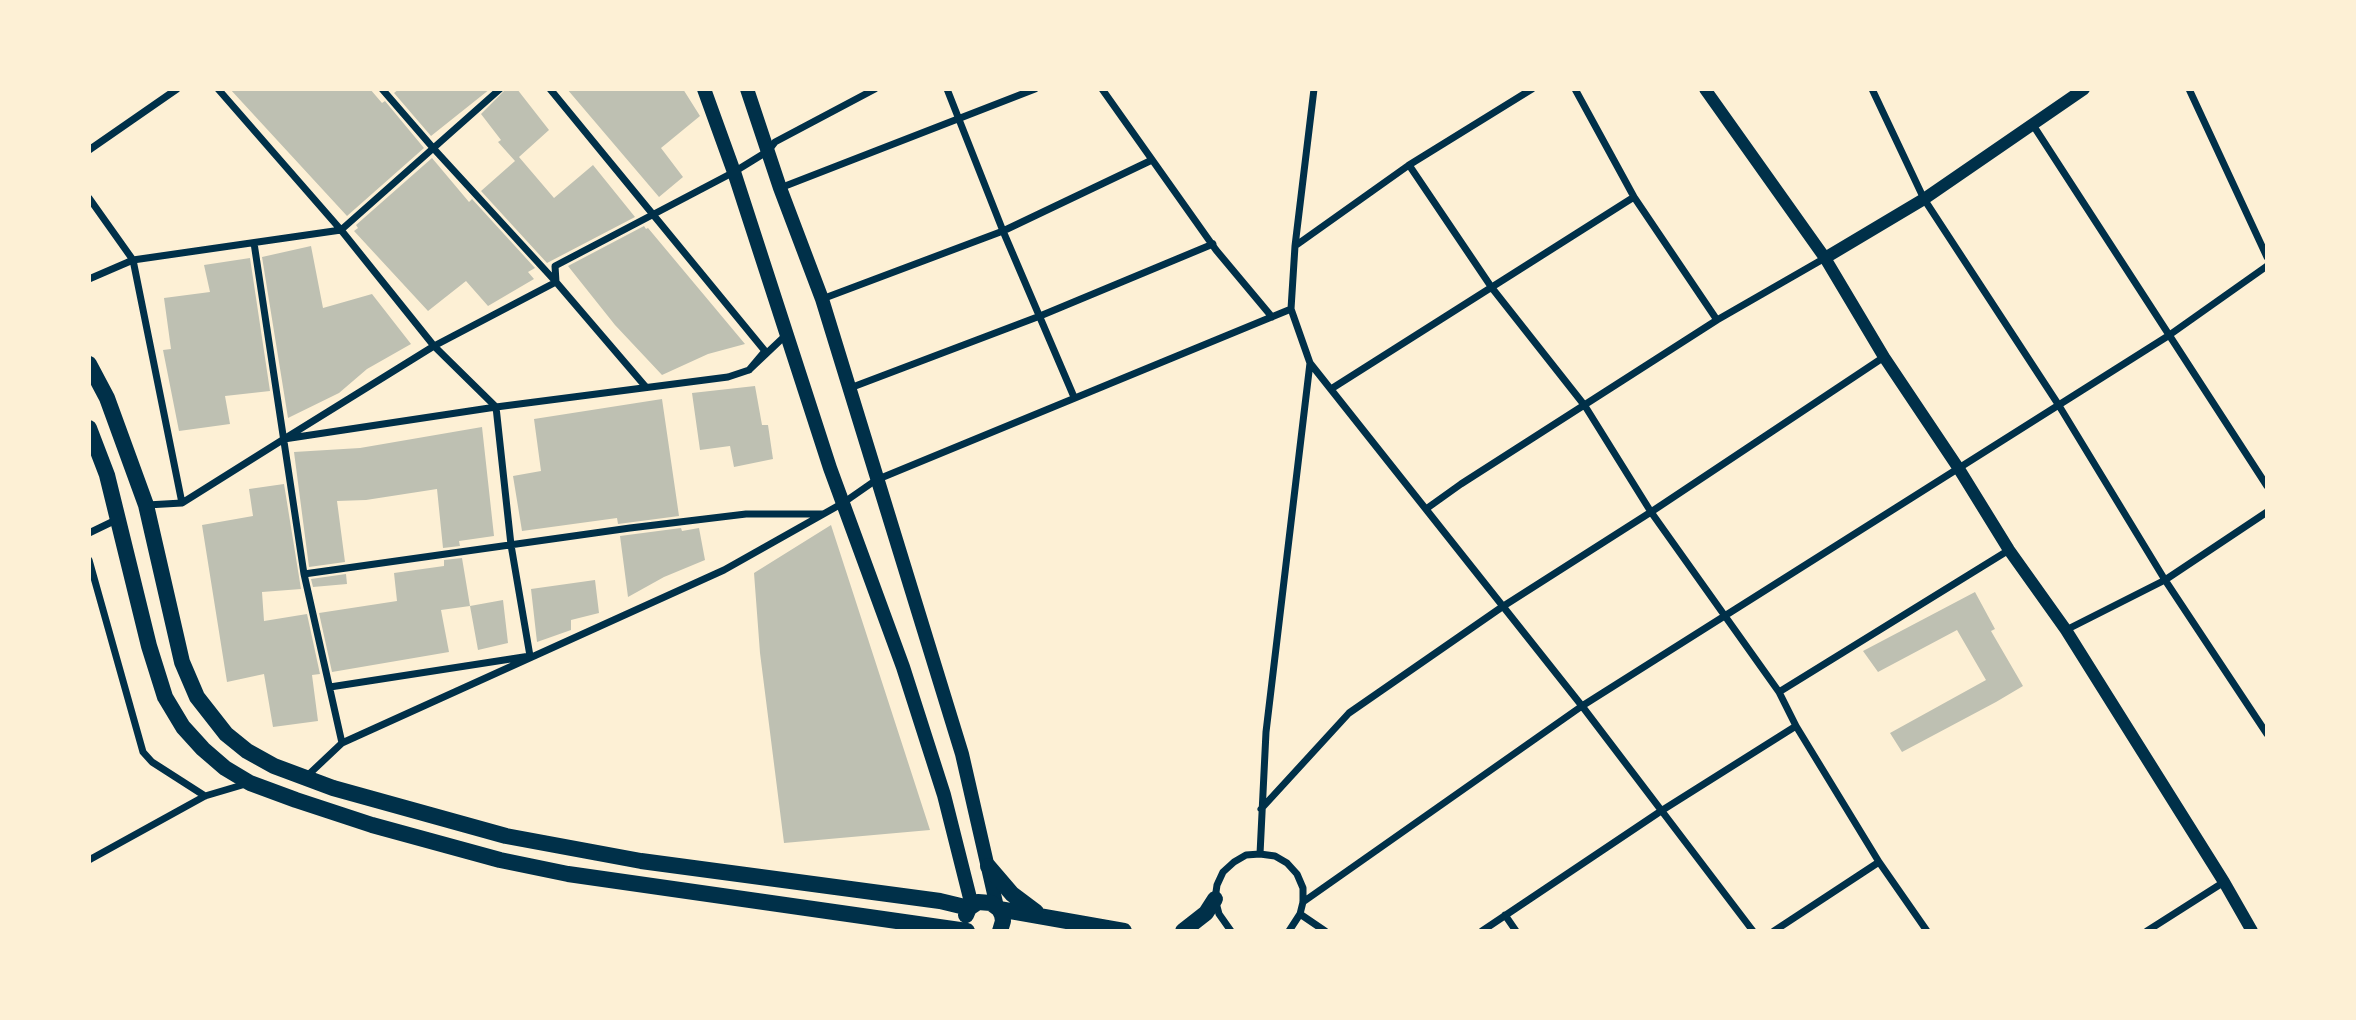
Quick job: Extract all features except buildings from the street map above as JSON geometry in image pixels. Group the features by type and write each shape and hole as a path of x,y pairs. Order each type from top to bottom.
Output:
{"highway":[{"path":"89,364 107,398 146,505 183,662 197,696 226,734 247,751 274,765 333,788 444,820 532,841 641,861 971,907 985,902 998,908 1124,931"},
{"path":"89,428 107,475 149,646 165,697 183,727 203,749 225,768 250,783 424,840 568,874 967,931 965,919 971,907"},
{"path":"988,866 1012,894 1041,915"},
{"path":"1183,931 1206,913 1215,899"},
{"path":"998,908 1003,921 1000,931"}],"main road":[{"path":"704,89 734,172 830,468 903,667 944,795 971,907"},
{"path":"747,89 780,188 822,299 850,388 962,754 998,908"}],"street":[{"path":"89,150 177,89"},
{"path":"218,89 341,230 434,346 496,407 511,545 530,656"},
{"path":"382,89 556,282 645,386"},
{"path":"89,279 133,260 341,230 500,89"},
{"path":"550,89 765,351 749,370"},
{"path":"556,282 555,265 734,172 768,151 775,142 876,89"},
{"path":"947,89 1003,231 1074,397"},
{"path":"780,188 1035,89"},
{"path":"1102,89 1213,244 1272,317"},
{"path":"1314,89 1295,246 1291,309 1310,363 1582,706 1753,931"},
{"path":"1295,246 1409,164 1532,89"},
{"path":"1576,89 1634,197 1717,320"},
{"path":"1705,89 1825,258 1884,357 2009,550 2066,630 2252,931"},
{"path":"1872,89 1924,198 2058,404 2165,580 2267,734"},
{"path":"1426,509 1717,320 1924,198 2084,89"},
{"path":"2189,89 2267,257"},
{"path":"2033,125 2267,486"},
{"path":"822,299 1003,231 1152,160"},
{"path":"1409,164 1492,288 1585,406 1651,512 1779,692 1796,726 1879,862 1927,931"},
{"path":"1331,389 1634,197"},
{"path":"89,198 133,260 182,503"},
{"path":"254,243 304,574 342,743"},
{"path":"850,388 1040,316 1213,244"},
{"path":"1303,902 1582,706 2168,335 2267,266"},
{"path":"146,505 182,503 434,346 556,282"},
{"path":"306,777 342,743 724,570 843,503 876,480 1291,309"},
{"path":"284,439 645,386 728,377 749,370 787,334"},
{"path":"1261,809 1349,713 1502,607 1651,512 1884,357"},
{"path":"1260,853 1266,732 1310,363"},
{"path":"2066,630 2165,580 2267,512"},
{"path":"304,574 746,514 823,514"},
{"path":"89,533 119,518"},
{"path":"1779,692 2009,550"},
{"path":"89,560 143,752 152,762 205,796"},
{"path":"330,687 530,656"},
{"path":"1482,931 1661,811 1796,726"},
{"path":"89,860 205,796 250,783"},
{"path":"1231,931 1219,914 1215,899 1217,885 1228,867 1246,855 1260,853 1275,856 1287,863 1300,881 1303,902 1300,914 1289,931"},
{"path":"1774,931 1879,862"},
{"path":"2147,931 2224,882"},
{"path":"1300,914 1325,931"},
{"path":"1505,915 1516,931"}]}
